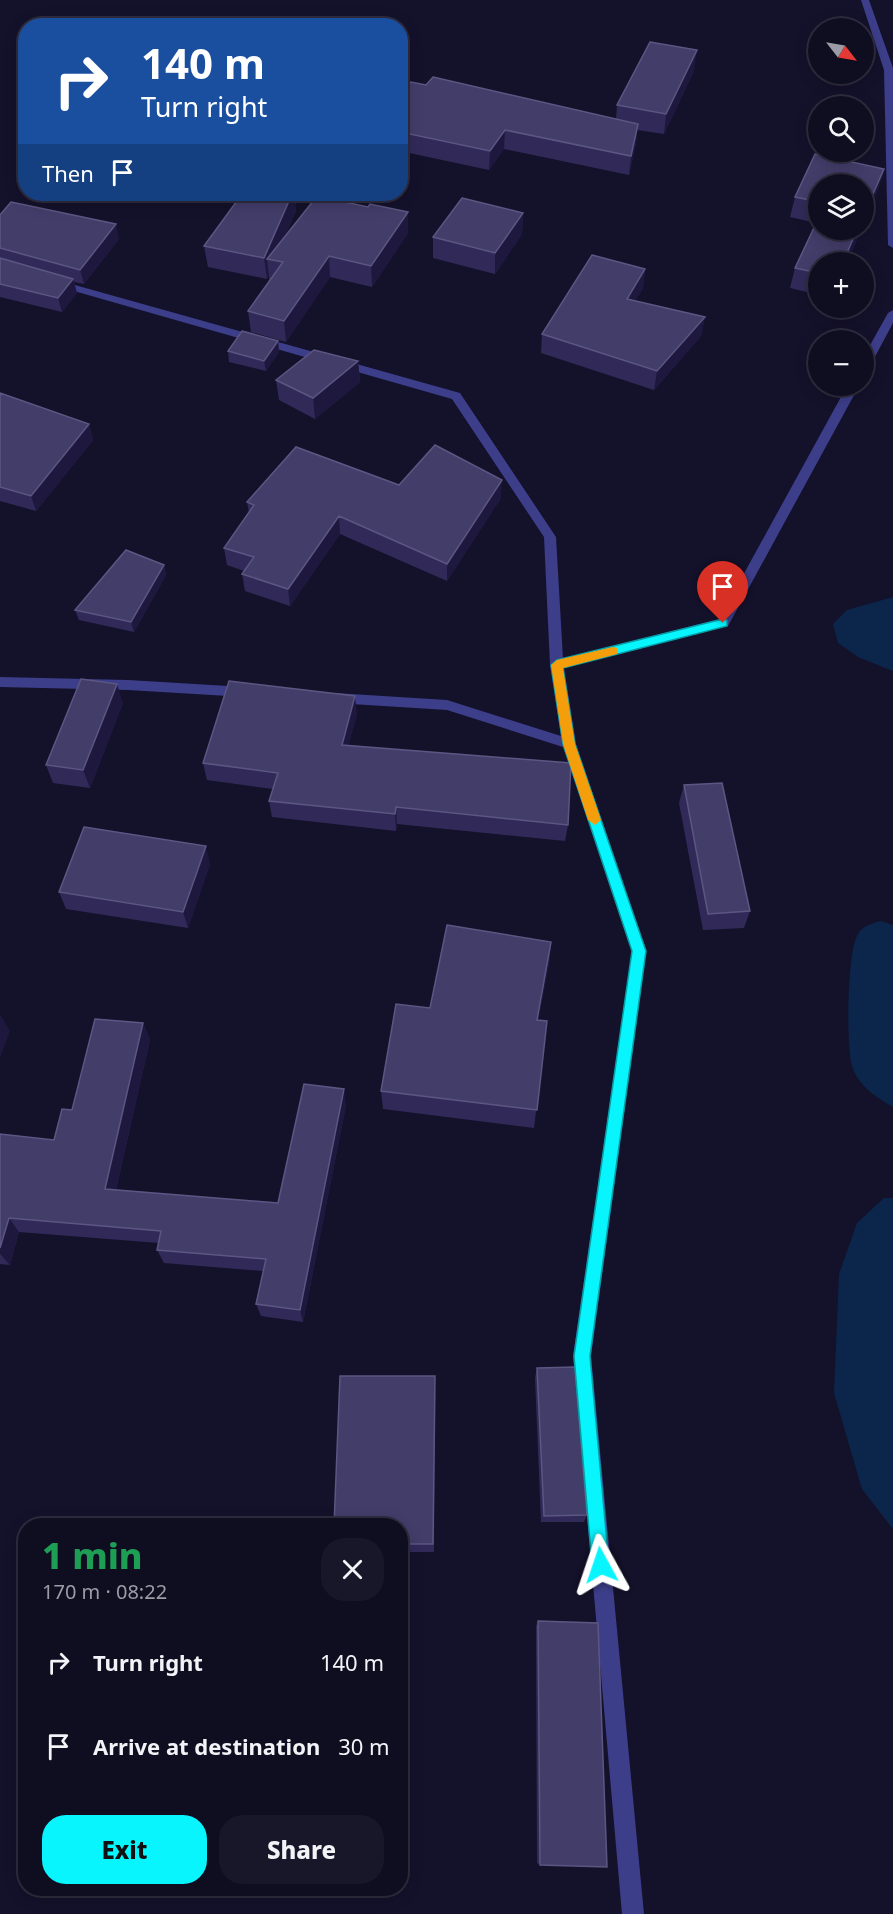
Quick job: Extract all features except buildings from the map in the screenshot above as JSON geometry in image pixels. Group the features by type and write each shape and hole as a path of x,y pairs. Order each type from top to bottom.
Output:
{"street":[{"path":"866,0 889,70 893,245"},
{"path":"46,279 456,396 550,537 557,665 569,744 639,951 582,1356 633,1914"},
{"path":"874,348 893,313"},
{"path":"557,665 723,623 848,396"},
{"path":"0,682 128,685 258,693"},
{"path":"317,697 447,705 569,744"}],"water":[{"path":"893,597 893,671 858,657 838,643 833,624 847,610"},
{"path":"881,921 893,925 893,1107 863,1085 855,1073 850,1055 849,999 854,944 862,929"},
{"path":"884,1198 893,1198 893,1529 862,1489 834,1393 839,1274 857,1223"}],"slow traffic":[{"path":"595,820 569,744 557,665 613,651"}],"route":[{"path":"601,1565 582,1356 639,951 569,744 557,665 723,623"}]}
